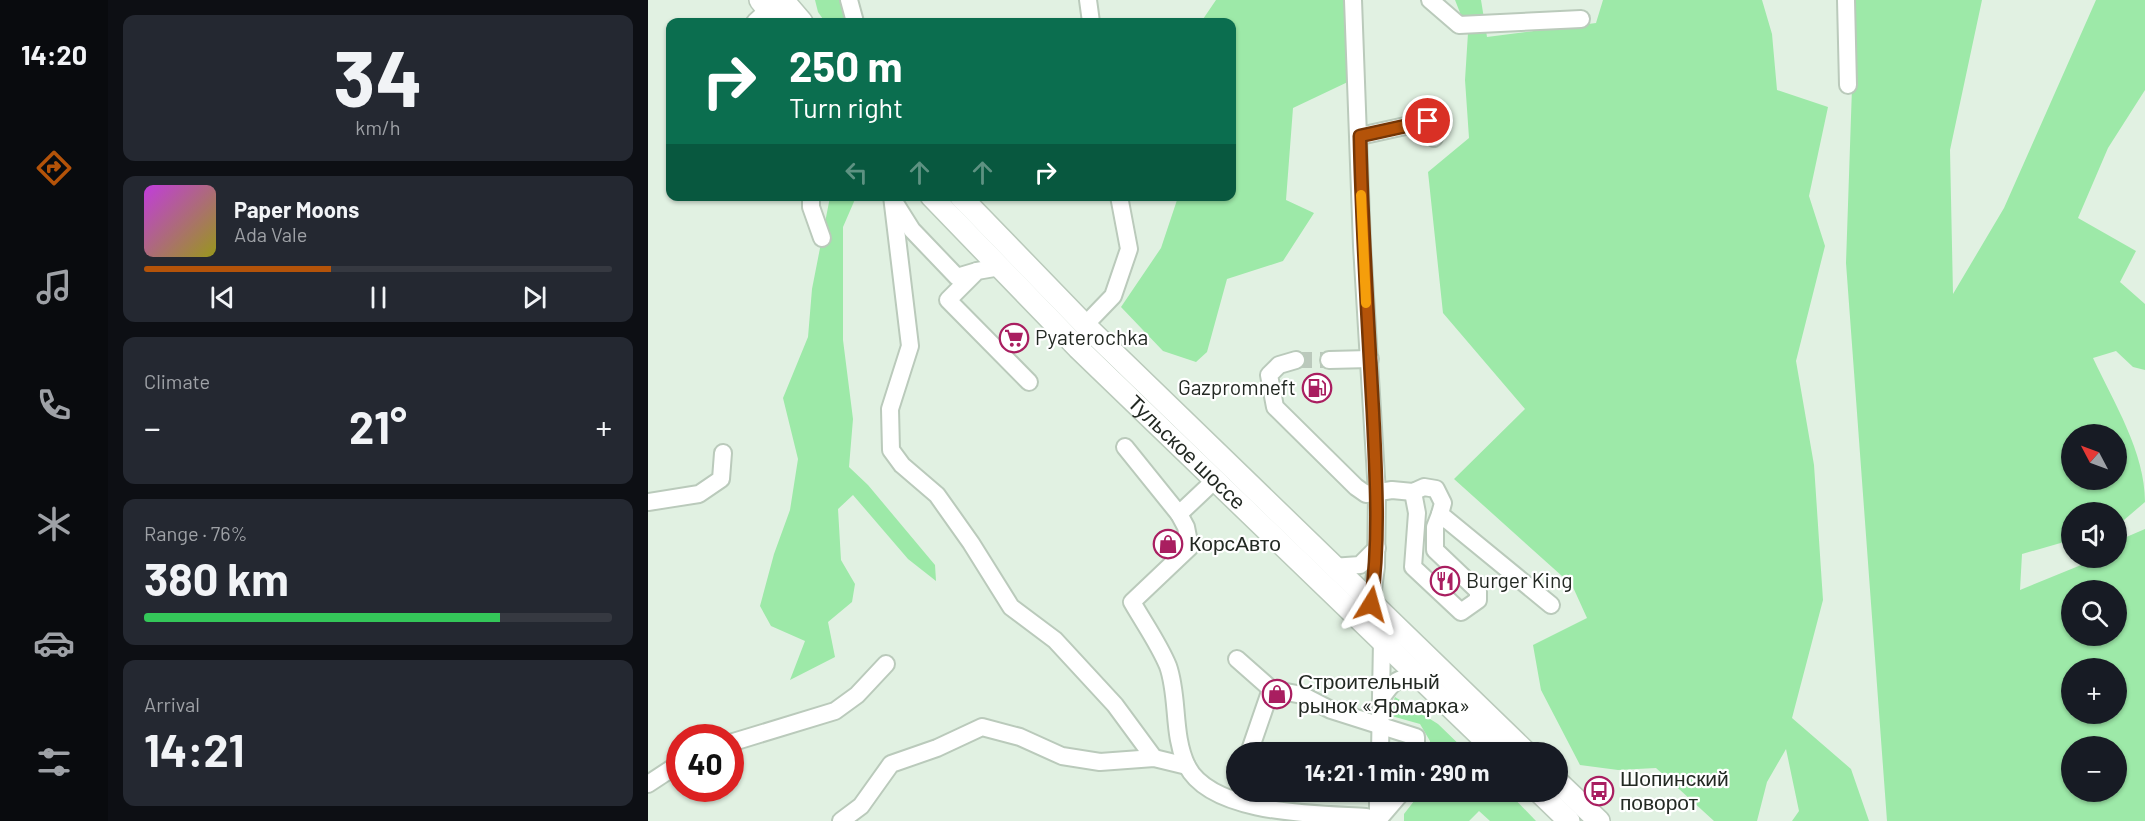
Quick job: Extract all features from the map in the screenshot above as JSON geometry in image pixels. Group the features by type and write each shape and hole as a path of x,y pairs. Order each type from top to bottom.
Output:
{"main road":[{"path":"769,11 789,18"},
{"name":"Тульское шоссе","path":"936,201 1215,480 1487,742"},
{"name":"Тульское шоссе","path":"965,201 1085,325 1332,567 1515,742"},
{"path":"1568,791 1599,821"},
{"path":"1549,802 1569,821"}],"street":[{"path":"849,0 854,18"},
{"path":"1088,0 1090,18"},
{"path":"1353,0 1360,136 1362,246 1377,493 1377,548 1371,604"},
{"path":"1430,0 1459,25 1581,19"},
{"path":"1846,0 1848,85"},
{"path":"1360,136 1428,121 1434,138"},
{"path":"811,201 822,238"},
{"path":"892,201 909,346 890,409 891,450 902,465 937,495 971,543 1011,607 1055,640 1115,705 1154,758"},
{"path":"894,201 912,230 957,277 1000,267"},
{"path":"1085,325 1113,296 1129,249 1120,201"},
{"path":"977,271 948,300 1029,382"},
{"path":"1329,360 1370,359"},
{"path":"1296,360 1279,365 1269,375 1275,407 1356,487 1366,494 1392,490 1413,492 1424,487 1436,489 1443,503 1438,517 1435,550 1478,591 1478,600 1461,612 1413,567 1417,513 1413,492"},
{"path":"1125,447 1179,514 1186,527 1190,547 1132,602 1168,667 1180,741 1187,766"},
{"path":"648,502 699,494 721,479 723,453"},
{"path":"1179,514 1215,480"},
{"path":"1417,513 1438,517 1551,605"},
{"path":"1332,567 1360,565 1377,548"},
{"path":"1380,742 1382,641"},
{"path":"1237,659 1271,689 1302,695 1330,710 1381,724 1416,737 1416,742"},
{"path":"744,739 835,711 857,695 886,664"},
{"path":"1381,699 1398,678 1406,676 1420,678"},
{"path":"1253,742 1271,689"},
{"path":"841,821 861,806 891,764 938,748 982,727 1020,737 1062,756 1100,762 1154,758 1187,766 1207,785 1244,804 1265,809 1378,820"},
{"path":"648,784 666,772"},
{"path":"1378,802 1378,820"},
{"path":"1378,820 1393,802"}],"green space":[{"path":"815,0 845,0 848,18 822,18"},
{"path":"1216,0 1344,0 1352,80 1293,108 1286,200 1314,213 1283,261 1227,279 1207,352 1196,362 1163,351 1121,307 1161,248 1177,201 1236,201 1236,18 1204,18"},
{"path":"1455,0 1481,0 1487,37 1596,23 1603,0 1762,0 1772,34 1777,90 1828,107 1809,196 1825,246 1796,361 1814,465 1823,600 1792,718 1851,769 1869,821 1792,821 1799,811 1786,749 1767,782 1757,821 1714,821 1656,768 1618,770 1580,765 1541,690 1533,645 1587,618 1572,585 1454,479 1525,409 1443,313 1428,172 1469,138 1465,80 1468,33"},
{"path":"1855,0 1982,0 1950,150 1953,294 2004,208 2096,0 2145,0 2145,90 2108,148 2078,218 2136,251 2120,282 2145,304 2145,370 2133,367 2116,351 2093,358 2125,424 2061,424 2061,490 2127,490 2127,428 2140,465 2145,502 2127,517 2127,502 2061,502 2061,543 2022,554 2020,590 2074,568 2127,568 2127,537 2145,529 2145,821 1887,821 1846,263"},
{"path":"829,201 854,201 843,227 843,340 853,419 849,467 868,485 935,565 936,581 908,559 853,495 838,509 841,560 855,584 852,602 828,622 835,657 790,680 805,641 771,626 760,606 774,554 790,510 798,459 783,398 808,337 812,289"},
{"path":"1395,697 1438,724 1457,742 1430,742 1420,724 1388,715"},
{"path":"1413,802 1518,802 1536,821 1490,821 1479,811 1469,821 1404,821 1404,814"}],"tunnel":[{"path":"1296,360 1329,360"}],"slow traffic":[{"path":"1361,195 1366,303"}],"place":[{"name":"Pyaterochka","path":"1014,338"},
{"name":"Gazpromneft","path":"1317,388"},
{"name":"КорсАвто","path":"1168,544"},
{"name":"Burger King","path":"1445,581"},
{"name":"Строительный рынок «Ярмарка»","path":"1277,694"},
{"name":"Шопинский поворот","path":"1599,791"}],"route":[{"path":"1371,604 1376,567 1377,493 1362,246 1360,136 1428,121"}]}
